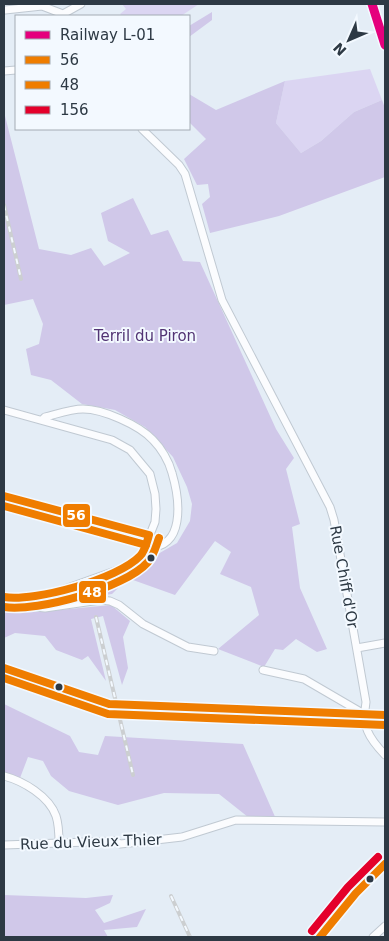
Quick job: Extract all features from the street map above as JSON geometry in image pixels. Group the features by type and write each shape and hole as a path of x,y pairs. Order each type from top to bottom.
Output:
{"street":[{"path":"5,10 42,6 56,10 63,15 81,4"},
{"name":"Rue Chiff d'Or","path":"143,130 179,165 184,174 222,300 330,507 334,520 366,702 365,726 374,743 385,755"},
{"path":"42,420 45,416 83,409 123,419 152,439 172,472 176,493 176,525 171,539 164,545 156,548 145,547"},
{"path":"4,410 112,440 137,456 150,474 156,494 155,522 140,556 129,566 40,596 7,598"},
{"path":"4,496 149,535"},
{"path":"7,598 26,606 45,608 100,600 110,601 119,605 143,624 188,648 214,651"},
{"path":"357,648 385,643"},
{"path":"4,668 109,704 385,715"},
{"path":"263,670 304,679 364,714"},
{"path":"4,776 24,784 49,804 56,815 59,844"},
{"name":"Rue du Vieux Thier","path":"4,845 115,841 120,844 130,843 182,837 236,820 385,822"},
{"path":"320,937 356,893 385,864"},
{"path":"374,937 385,926"}],"shaded area":[{"path":"122,4 199,4 182,15 120,14 126,9"},
{"path":"370,69 382,100 354,112 321,141 301,153 276,123 285,81"}],"green space":[{"path":"212,12 212,20 190,36 190,25"},
{"path":"285,81 276,123 301,153 321,141 354,112 382,100 385,108 385,177 279,216 210,233 202,204 210,197 208,184 197,185 184,159 206,139 190,123 190,95 216,110"},
{"name":"Terril du Piron","path":"4,112 39,249 71,255 91,248 104,266 130,253 108,241 101,213 133,198 151,235 168,230 183,261 200,262 276,429 294,458 286,469 300,524 292,527 300,588 327,649 317,652 296,639 283,650 275,649 264,667 218,649 259,615 251,587 220,574 231,552 215,541 175,595 133,580 123,583 112,594 56,601 54,596 132,569 177,543 190,521 192,504 187,487 173,457 145,427 115,410 82,404 51,380 31,375 26,349 39,344 43,324 33,299 4,305"},
{"path":"111,605 130,621 123,637 128,668 122,685 103,616 91,619 106,681 88,656 82,660 56,650 45,636 15,633 4,638 4,607 38,612"},
{"path":"4,704 70,736 79,752 98,755 105,736 243,744 276,819 248,817 219,794 164,793 118,805 69,791 51,776 43,761 28,757 20,778 4,773"},
{"path":"4,895 86,898 113,895 110,903 95,910 104,923 146,909 137,927 104,930 108,937 4,937"}],"railway":[{"path":"4,205 21,279"},
{"path":"96,617 133,775"},
{"path":"171,896 190,937"}],"rail line":[{"name":"L-01","path":"372,4 385,45"}],"transit line":[{"name":"56","path":"4,496 149,535"},
{"name":"48","path":"4,506 146,545"},
{"name":"56","path":"4,597 18,598 55,592 114,573 129,565 140,556 145,549 149,535"},
{"name":"48","path":"4,607 19,608 58,602 121,581 137,572 148,562 159,538"},
{"name":"56","path":"4,668 109,704 385,715"},
{"name":"48","path":"4,678 108,714 385,725"},
{"name":"156","path":"312,931 348,887 378,857"},
{"name":"56","path":"320,937 356,893 385,864"}]}
